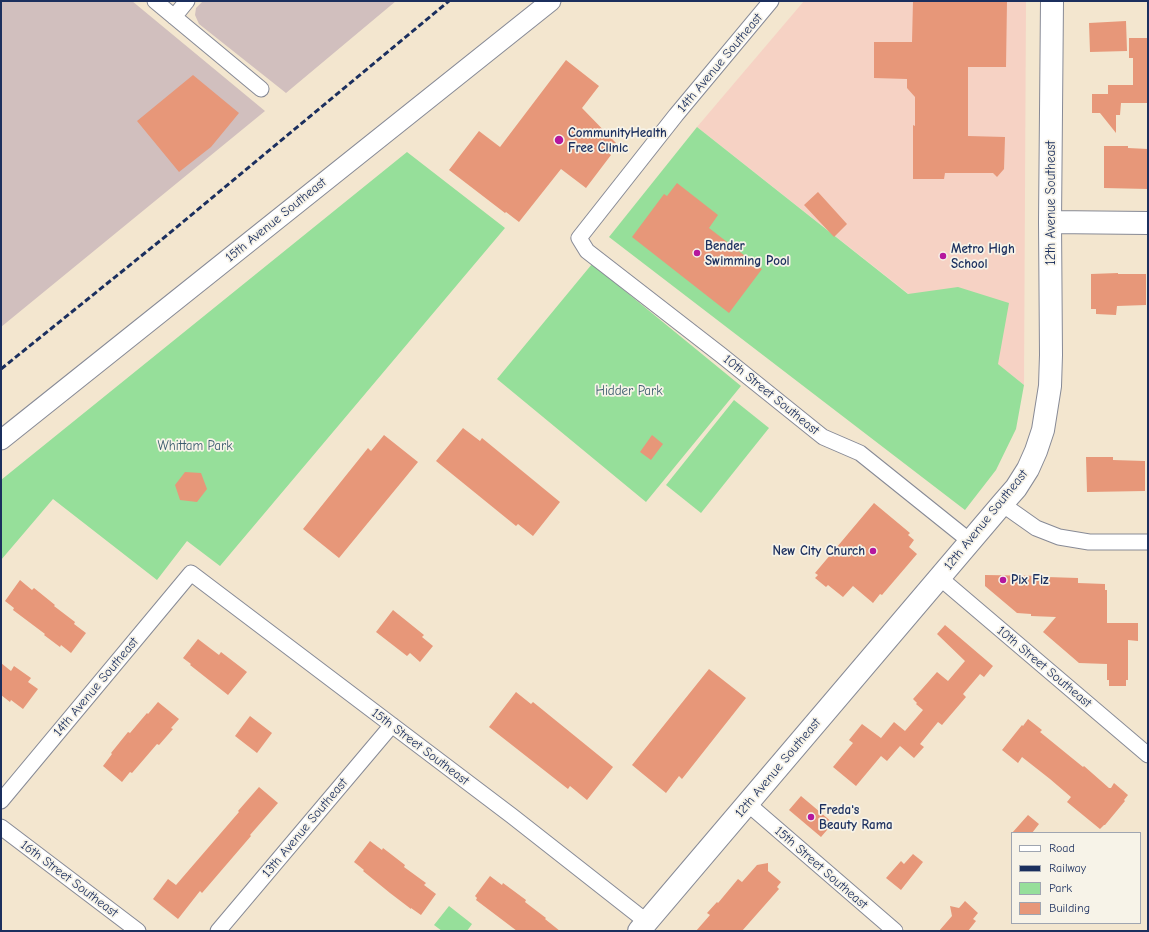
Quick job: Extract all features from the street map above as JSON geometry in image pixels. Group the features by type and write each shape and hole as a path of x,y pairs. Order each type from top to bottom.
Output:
{"main road":[{"name":"12th Avenue Southeast","path":"643,926 1016,488 1028,469 1036,451 1043,430 1050,386 1052,1"},
{"path":"1050,222 1148,223"}],"street":[{"path":"154,1 261,88"},
{"path":"174,17 187,1"},
{"name":"15th Avenue Southeast","path":"1,440 551,1"},
{"name":"14th Avenue Southeast","path":"579,238 676,115 771,1"},
{"name":"10th Street Southeast","path":"579,238 587,251 721,355 823,437 860,453 971,542"},
{"path":"1002,504 1036,528 1059,538 1089,542 1148,542"},
{"name":"14th Avenue Southeast","path":"1,801 191,573"},
{"name":"15th Street Southeast","path":"191,573 506,812 643,926"},
{"name":"10th Street Southeast","path":"940,578 1148,755"},
{"name":"13th Avenue Southeast","path":"218,931 392,726"},
{"name":"15th Street Southeast","path":"748,804 895,931"},
{"name":"16th Street Southeast","path":"1,827 138,931"}],"shaded area":[{"path":"1,1 132,1 265,111 1,327"},
{"path":"203,1 396,1 286,93 199,24 195,15 196,8"},
{"name":"Metro High School","path":"804,1 1026,1 1024,385 697,127"}],"green space":[{"path":"697,127 908,294 958,287 1009,303 998,364 1024,385 1016,429 996,470 965,510 609,237"},
{"name":"Whittam Park","path":"407,152 505,228 220,566 187,541 157,580 53,499 1,560 1,480"},
{"name":"Hidder Park","path":"592,264 741,386 646,502 497,379"},
{"path":"734,400 769,428 701,513 666,485"},
{"path":"449,906 472,924 467,931 442,931 434,925"}],"building":[{"path":"913,1 1007,1 1006,67 968,67 968,136 1005,137 1004,169 997,177 993,173 945,173 944,179 913,179 913,125 915,126 915,97 907,88 907,79 874,78 874,42 912,42"},
{"path":"1126,21 1127,51 1090,52 1089,23"},
{"path":"1129,38 1148,38 1148,103 1121,103 1120,115 1116,115 1116,133 1100,113 1092,113 1092,94 1108,94 1108,85 1133,85 1133,58 1129,58"},
{"name":"CommunityHealth Free Clinic","path":"566,60 599,86 582,108 616,143 607,152 611,155 586,188 561,169 519,222 449,170 479,131 500,147"},
{"path":"193,75 239,113 211,147 179,172 137,121"},
{"path":"1104,146 1128,146 1128,148 1148,149 1148,189 1104,188"},
{"name":"Bender Swimming Pool","path":"677,183 718,215 709,228 762,269 729,313 632,237 664,194 667,196"},
{"path":"818,192 847,224 834,237 804,205"},
{"path":"1091,274 1146,274 1146,305 1117,306 1116,315 1096,314 1096,309 1091,309"},
{"path":"463,428 480,441 482,438 560,502 533,536 518,524 516,526 436,461"},
{"path":"384,435 418,462 339,558 303,529 368,448 371,451"},
{"path":"652,435 663,444 651,460 640,452"},
{"path":"1086,457 1113,457 1113,460 1145,461 1145,491 1087,492"},
{"path":"185,472 201,473 207,489 197,502 180,500 175,485"},
{"name":"New City Church","path":"874,503 910,533 908,535 914,540 909,547 917,554 882,595 880,594 873,603 853,586 843,597 828,585 826,587 815,578 818,575 815,573"},
{"path":"985,575 1078,578 1078,583 1105,584 1105,590 1107,590 1107,623 1138,623 1138,641 1128,640 1128,680 1126,680 1126,686 1109,686 1109,680 1107,680 1107,664 1079,663 1043,632 1056,617 1031,616 1031,614 1017,613 985,586"},
{"path":"20,580 32,590 34,588 86,633 71,653 44,635 45,634 13,610 14,608 5,601"},
{"path":"393,610 424,635 422,637 433,646 420,662 410,653 407,656 376,632"},
{"path":"945,625 993,666 984,677 980,674 963,694 966,697 942,725 938,722 920,744 924,747 914,758 900,746 887,761 881,756 856,786 833,767 853,743 849,740 862,724 881,738 894,722 905,731 923,710 913,699 937,672 948,681 965,661 937,634"},
{"path":"198,639 219,655 221,652 247,672 228,695 183,658"},
{"path":"1,663 11,671 14,666 31,678 28,682 38,689 23,709 1,695"},
{"path":"709,669 746,698 682,779 679,776 666,793 632,765"},
{"path":"516,692 531,704 533,702 613,767 587,800 570,786 568,789 489,727"},
{"path":"158,702 179,719 171,728 173,729 159,745 157,744 132,773 130,772 122,782 103,766 112,754 111,753 128,732 130,733"},
{"path":"250,716 272,733 257,753 235,736"},
{"path":"1028,719 1042,730 1040,732 1083,767 1084,766 1109,788 1111,788 1114,783 1128,795 1124,800 1125,801 1100,829 1067,802 1071,797 1050,779 1022,757 1018,763 1002,750"},
{"path":"259,787 278,803 202,893 200,891 178,919 153,899 168,879 176,885"},
{"name":"Freda's Beauty Rama","path":"801,796 833,823 821,837 789,810"},
{"path":"1028,815 1039,824 1033,832 1013,832"},
{"path":"370,841 382,850 383,848 405,865 404,867 426,883 424,885 436,894 421,915 390,893 354,862"},
{"path":"913,854 923,862 901,890 886,878 901,861 904,864"},
{"path":"768,863 768,871 781,882 777,887 779,889 742,931 696,931 710,915 707,913 717,902 718,903 738,879 742,882 757,865"},
{"path":"490,876 502,885 503,883 526,900 525,902 560,931 517,931 476,900 477,898 475,896"},
{"path":"965,901 978,913 973,919 976,921 968,931 939,931 952,916 950,906 959,908"}],"railway":[{"path":"1,369 166,236 449,1"}],"place":[{"name":"CommunityHealth Free Clinic","path":"559,140"},
{"name":"Bender Swimming Pool","path":"697,253"},
{"name":"Metro High School","path":"943,256"},
{"name":"New City Church","path":"873,551"},
{"name":"Pix Fiz","path":"1003,580"},
{"name":"Freda's Beauty Rama","path":"811,817"}]}
